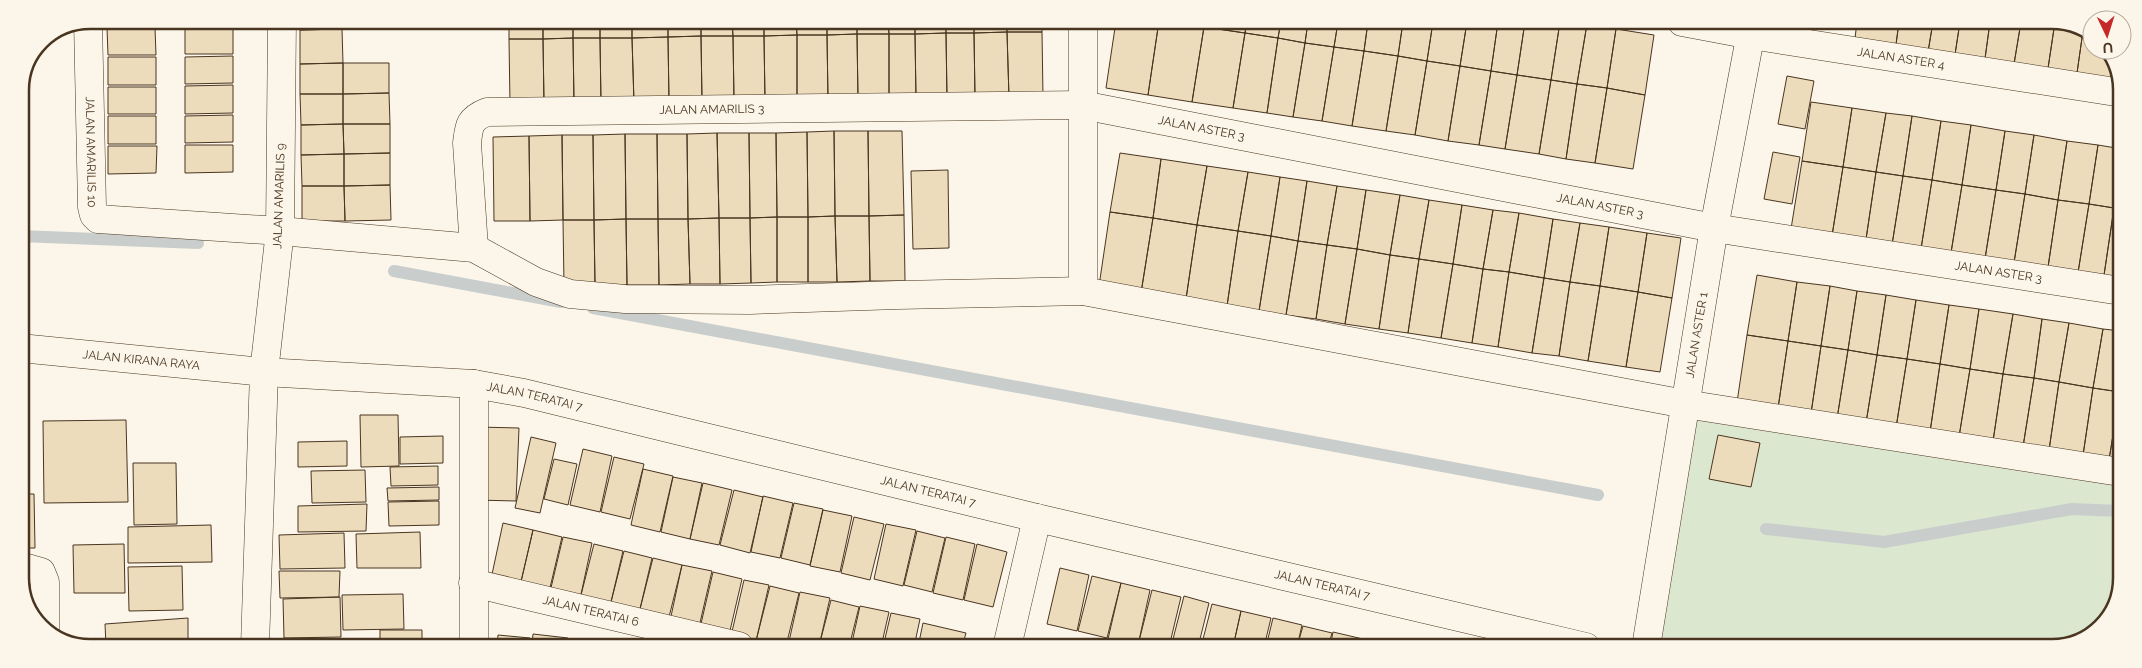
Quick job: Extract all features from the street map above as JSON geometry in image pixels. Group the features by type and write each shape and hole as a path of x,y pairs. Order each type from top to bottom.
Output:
{"street":[{"name":"JALAN AMARILIS 10","path":"88,29 92,207 94,215 98,219 280,231"},
{"name":"JALAN AMARILIS 9","path":"255,639 264,372 280,231 282,29"},
{"path":"1083,29 1083,291"},
{"name":"JALAN ASTER 4","path":"1752,29 2113,91"},
{"name":"JALAN ASTER 1","path":"1647,639 1714,228 1752,29"},
{"name":"JALAN ASTER 3","path":"1082,105 1714,228 2113,290"},
{"name":"JALAN AMARILIS 3","path":"474,248 466,143 469,127 476,117 487,112 1082,105"},
{"path":"280,231 474,248 536,282 570,294 625,298 750,300 1083,291 1685,404 2113,471"},
{"name":"JALAN KIRANA RAYA","path":"29,349 264,372"},
{"name":"JALAN TERATAI 7","path":"264,372 474,384 524,393 1037,518 1552,639"},
{"path":"474,384 474,639"},
{"path":"1008,639 1037,518"},
{"path":"29,568 41,572 45,582 45,619"},
{"name":"JALAN TERATAI 6","path":"473,583 709,639"}],"green space":[{"path":"1685,404 2113,469 2113,586 2109,602 2103,612 2089,627 2072,636 2060,639 1646,639"}],"building":[{"path":"107,29 155,29 156,55 108,55"},
{"path":"185,29 233,29 233,54 185,54"},
{"path":"300,29 342,29 300,30"},
{"path":"342,29 343,63 300,64 300,30"},
{"path":"509,29 543,29 543,39 509,39"},
{"path":"543,29 573,29 573,38 543,39"},
{"path":"573,29 600,29 600,38 573,38"},
{"path":"600,29 632,29 632,38 600,38"},
{"path":"632,29 668,29 668,37 632,38"},
{"path":"668,29 701,29 701,36 668,37"},
{"path":"701,29 733,29 733,36 701,36"},
{"path":"733,29 764,29 764,36 733,36"},
{"path":"764,29 797,29 797,35 764,36"},
{"path":"797,29 827,29 827,35 797,35"},
{"path":"827,29 857,29 857,34 827,35"},
{"path":"857,29 889,29 889,34 857,34"},
{"path":"889,29 915,29 915,34 889,34"},
{"path":"915,29 946,29 946,33 915,34"},
{"path":"946,29 974,29 974,33 946,33"},
{"path":"974,29 1007,29 1007,32 974,33"},
{"path":"1007,29 1042,29 1042,32 1007,32"},
{"path":"1115,29 1158,29 1148,95 1106,88"},
{"path":"1158,29 1204,29 1192,102 1148,95"},
{"path":"1204,29 1245,33 1233,108 1192,102"},
{"path":"1218,29 1246,29 1245,33"},
{"path":"1246,29 1280,29 1278,38 1245,33"},
{"path":"1280,29 1307,29 1305,43 1278,38"},
{"path":"1307,29 1337,29 1334,47 1305,43"},
{"path":"1337,29 1367,29 1364,51 1334,47"},
{"path":"1367,29 1402,29 1398,56 1364,51"},
{"path":"1402,29 1432,29 1427,61 1398,56"},
{"path":"1432,29 1466,29 1460,66 1427,61"},
{"path":"1466,29 1497,29 1491,71 1460,66"},
{"path":"1497,29 1524,29 1517,75 1491,71"},
{"path":"1524,29 1559,29 1551,80 1517,75"},
{"path":"1559,29 1586,29 1577,84 1551,80"},
{"path":"1586,29 1616,29 1607,88 1577,84"},
{"path":"1616,29 1654,35 1645,95 1607,88"},
{"path":"1856,29 1898,29 1895,52 1854,46"},
{"path":"1898,29 1932,29 1927,58 1895,52"},
{"path":"1932,29 1959,29 1954,61 1927,58"},
{"path":"1959,29 1989,29 1984,66 1954,61"},
{"path":"1989,29 2020,29 2013,70 1984,66"},
{"path":"2020,29 2054,29 2047,75 2013,70"},
{"path":"2054,29 2076,33 2082,37 2076,80 2047,75"},
{"path":"1007,32 1009,98 975,98 974,33"},
{"path":"1007,32 1042,32 1043,97 1009,98"},
{"path":"946,33 947,99 916,99 915,34"},
{"path":"946,33 974,33 975,98 947,99"},
{"path":"1245,33 1278,38 1267,113 1233,108"},
{"path":"857,34 858,99 828,100 827,35"},
{"path":"857,34 889,34 889,99 858,99"},
{"path":"889,34 915,34 916,99 889,99"},
{"path":"797,35 797,100 765,101 764,36"},
{"path":"797,35 827,35 828,100 797,100"},
{"path":"701,36 733,36 734,101 702,102"},
{"path":"701,36 702,102 669,102 668,37"},
{"path":"733,36 764,36 765,101 734,101"},
{"path":"668,37 669,102 634,103 632,38"},
{"path":"573,38 600,38 601,104 574,103"},
{"path":"573,38 574,103 544,104 543,39"},
{"path":"600,38 632,38 634,103 601,104"},
{"path":"1278,38 1305,43 1293,117 1267,113"},
{"path":"2082,38 2082,60 2105,60 2111,74 2109,85 2076,80"},
{"path":"509,39 543,39 544,104 510,105"},
{"path":"1305,43 1334,47 1322,121 1293,117"},
{"path":"1334,47 1364,51 1352,126 1322,121"},
{"path":"1364,51 1398,56 1386,131 1352,126"},
{"path":"233,56 233,83 185,84 185,57"},
{"path":"1398,56 1427,61 1415,135 1386,131"},
{"path":"108,57 156,57 156,85 108,85"},
{"path":"1427,61 1460,66 1448,141 1415,135"},
{"path":"343,63 389,63 389,93 343,94"},
{"path":"343,63 343,94 300,94 300,64"},
{"path":"1460,66 1491,71 1479,145 1448,141"},
{"path":"1491,71 1517,75 1505,149 1479,145"},
{"path":"2111,74 2113,85 2109,85"},
{"path":"1517,75 1551,80 1539,154 1505,149"},
{"path":"1787,76 1814,81 1805,129 1778,124"},
{"path":"1551,80 1577,84 1566,159 1539,154"},
{"path":"1577,84 1607,88 1595,163 1566,159"},
{"path":"233,85 233,113 185,114 185,86"},
{"path":"108,87 156,87 156,114 108,114"},
{"path":"1607,88 1645,95 1633,169 1595,163"},
{"path":"389,93 390,124 343,124 343,94"},
{"path":"300,94 343,94 343,124 301,125"},
{"path":"1811,102 1852,108 1843,167 1802,161"},
{"path":"1852,108 1886,113 1876,172 1843,167"},
{"path":"1886,113 1912,116 1903,176 1876,172"},
{"path":"233,115 233,142 185,143 185,116"},
{"path":"108,116 156,116 156,144 108,144"},
{"path":"1912,116 1941,121 1932,180 1903,176"},
{"path":"1941,121 1971,125 1962,185 1932,180"},
{"path":"343,124 390,124 390,153 344,154"},
{"path":"343,124 344,154 301,155 301,125"},
{"path":"1971,125 2005,131 1996,190 1962,185"},
{"path":"834,131 868,131 869,216 835,216"},
{"path":"834,131 835,216 808,217 807,132"},
{"path":"868,131 902,131 904,215 869,216"},
{"path":"2005,131 2034,135 2025,194 1996,190"},
{"path":"807,132 808,217 777,217 776,133"},
{"path":"717,133 749,133 750,218 719,218"},
{"path":"717,133 719,218 688,219 687,134"},
{"path":"749,133 776,133 777,217 750,218"},
{"path":"625,134 657,134 658,219 626,219"},
{"path":"625,134 626,219 594,220 593,135"},
{"path":"657,134 687,134 688,219 658,219"},
{"path":"562,135 593,135 594,220 563,220"},
{"path":"562,135 563,220 530,221 529,136"},
{"path":"2034,135 2067,141 2058,200 2025,194"},
{"path":"529,136 530,221 494,221 493,137"},
{"path":"2067,141 2098,145 2089,204 2058,200"},
{"path":"185,145 233,145 233,172 185,173"},
{"path":"2098,145 2113,148 2113,208 2089,204"},
{"path":"108,146 157,146 156,173 108,174"},
{"path":"1773,152 1800,157 1792,204 1764,199"},
{"path":"390,153 390,185 344,186 344,154"},
{"path":"1120,153 1161,159 1153,218 1110,212"},
{"path":"344,154 344,186 302,186 301,155"},
{"path":"1161,159 1207,166 1197,225 1153,218"},
{"path":"1802,161 1843,167 1831,242 1790,235"},
{"path":"1207,166 1248,172 1238,231 1197,225"},
{"path":"1843,167 1876,172 1865,246 1831,242"},
{"path":"948,170 949,248 913,249 911,171"},
{"path":"1248,172 1280,177 1271,236 1238,231"},
{"path":"1876,172 1903,176 1891,251 1865,246"},
{"path":"1903,176 1932,180 1920,255 1891,251"},
{"path":"1280,177 1307,181 1298,241 1271,236"},
{"path":"1932,180 1962,185 1950,259 1920,255"},
{"path":"1307,181 1337,186 1327,245 1298,241"},
{"path":"390,185 391,220 345,221 344,186"},
{"path":"1962,185 1996,190 1984,265 1950,259"},
{"path":"302,186 344,186 345,221 302,221"},
{"path":"1337,186 1366,190 1357,249 1327,245"},
{"path":"1366,190 1400,195 1390,255 1357,249"},
{"path":"1996,190 2025,194 2013,269 1984,265"},
{"path":"2025,194 2058,200 2047,274 2013,269"},
{"path":"1400,195 1429,200 1419,259 1390,255"},
{"path":"1429,200 1462,205 1453,264 1419,259"},
{"path":"2058,200 2089,204 2077,279 2047,274"},
{"path":"2089,204 2113,208 2103,282 2077,279"},
{"path":"1462,205 1493,210 1483,269 1453,264"},
{"path":"1493,210 1519,213 1509,272 1483,269"},
{"path":"1110,212 1153,218 1141,293 1099,286"},
{"path":"1519,213 1553,219 1544,278 1509,272"},
{"path":"904,215 905,281 870,281 869,216"},
{"path":"2113,215 2113,284 2103,282"},
{"path":"835,216 869,216 870,281 837,282"},
{"path":"835,216 837,282 808,282 808,217"},
{"path":"777,217 777,282 751,283 750,218"},
{"path":"777,217 808,217 808,282 777,282"},
{"path":"719,218 720,284 690,284 688,219"},
{"path":"719,218 750,218 751,283 720,284"},
{"path":"1153,218 1197,225 1186,299 1141,293"},
{"path":"626,219 658,219 659,285 627,285"},
{"path":"626,219 627,285 595,285 594,220"},
{"path":"658,219 688,219 690,284 659,285"},
{"path":"1553,219 1580,223 1570,282 1544,278"},
{"path":"563,220 594,220 595,285 564,286"},
{"path":"1580,223 1609,227 1600,286 1570,282"},
{"path":"1197,225 1238,231 1227,306 1186,299"},
{"path":"1609,227 1647,233 1638,292 1600,286"},
{"path":"1238,231 1271,236 1259,311 1227,306"},
{"path":"1647,233 1681,238 1672,298 1638,292"},
{"path":"1271,236 1298,241 1286,315 1259,311"},
{"path":"1298,241 1327,245 1316,319 1286,315"},
{"path":"1327,245 1357,249 1345,324 1316,319"},
{"path":"1357,249 1390,255 1379,329 1345,324"},
{"path":"1390,255 1419,259 1408,333 1379,329"},
{"path":"1419,259 1453,264 1441,338 1408,333"},
{"path":"1453,264 1483,269 1472,343 1441,338"},
{"path":"1483,269 1509,272 1498,347 1472,343"},
{"path":"1509,272 1544,278 1532,353 1498,347"},
{"path":"1757,275 1797,282 1788,341 1747,335"},
{"path":"1544,278 1570,282 1559,356 1532,353"},
{"path":"1570,282 1600,286 1588,361 1559,356"},
{"path":"1797,282 1830,286 1821,346 1788,341"},
{"path":"1600,286 1638,292 1626,367 1588,361"},
{"path":"1830,286 1857,291 1848,350 1821,346"},
{"path":"1857,291 1886,295 1877,355 1848,350"},
{"path":"1638,292 1672,298 1660,372 1626,367"},
{"path":"1886,295 1916,300 1907,359 1877,355"},
{"path":"1916,300 1949,305 1940,364 1907,359"},
{"path":"1949,305 1979,309 1970,369 1940,364"},
{"path":"1979,309 2013,314 2003,374 1970,369"},
{"path":"2013,314 2042,319 2034,378 2003,374"},
{"path":"2042,319 2069,323 2059,382 2034,378"},
{"path":"2069,323 2103,329 2093,388 2059,382"},
{"path":"2103,329 2113,330 2113,391 2093,388"},
{"path":"1747,335 1788,341 1777,415 1736,409"},
{"path":"1788,341 1821,346 1810,420 1777,415"},
{"path":"1821,346 1848,350 1836,425 1810,420"},
{"path":"1848,350 1877,355 1865,429 1836,425"},
{"path":"1877,355 1907,359 1895,434 1865,429"},
{"path":"1907,359 1940,364 1929,439 1895,434"},
{"path":"1940,364 1970,369 1958,443 1929,439"},
{"path":"1970,369 2003,374 1992,448 1958,443"},
{"path":"2003,374 2034,378 2022,453 1992,448"},
{"path":"2034,378 2059,382 2048,457 2022,453"},
{"path":"2059,382 2093,388 2082,462 2048,457"},
{"path":"2093,388 2113,391 2113,435 2108,466 2082,462"},
{"path":"360,415 398,415 399,466 361,467"},
{"path":"126,420 128,502 44,503 43,421"},
{"path":"477,427 519,428 516,501 475,500"},
{"path":"1718,435 1760,443 1751,487 1709,479"},
{"path":"2113,435 2113,467 2108,466"},
{"path":"443,436 443,463 400,464 400,437"},
{"path":"531,437 556,443 540,513 515,508"},
{"path":"347,441 347,466 298,467 298,442"},
{"path":"583,449 612,456 600,512 570,505"},
{"path":"614,457 644,464 630,519 601,512"},
{"path":"554,459 577,464 568,505 544,499"},
{"path":"133,463 176,463 177,524 134,525"},
{"path":"438,466 438,485 391,486 390,467"},
{"path":"643,469 673,476 660,532 631,525"},
{"path":"365,470 366,502 312,503 311,471"},
{"path":"673,477 702,483 690,539 661,532"},
{"path":"703,483 732,490 719,545 690,539"},
{"path":"439,487 439,500 388,501 387,488"},
{"path":"734,490 763,497 750,553 720,545"},
{"path":"29,494 34,494 35,548 29,548"},
{"path":"763,496 793,503 780,558 751,552"},
{"path":"439,501 439,525 389,526 388,502"},
{"path":"794,503 823,509 810,565 781,558"},
{"path":"367,504 366,531 298,532 298,506"},
{"path":"823,510 852,516 840,572 810,566"},
{"path":"854,517 884,524 870,580 841,573"},
{"path":"503,523 533,530 520,586 491,579"},
{"path":"886,524 916,530 903,586 874,579"},
{"path":"211,525 212,562 128,563 128,527"},
{"path":"533,530 562,537 549,592 520,586"},
{"path":"917,531 945,538 932,592 904,585"},
{"path":"420,532 421,568 357,568 356,534"},
{"path":"344,533 345,568 280,569 279,535"},
{"path":"563,537 592,543 580,599 550,592"},
{"path":"946,537 975,544 963,600 933,593"},
{"path":"124,544 125,593 74,593 73,545"},
{"path":"594,544 623,551 610,606 580,599"},
{"path":"977,544 1007,552 993,607 964,600"},
{"path":"624,551 652,558 639,613 610,606"},
{"path":"653,558 682,565 668,621 639,613"},
{"path":"682,565 712,571 699,627 670,621"},
{"path":"182,566 183,610 129,611 128,567"},
{"path":"1060,568 1089,575 1077,631 1047,624"},
{"path":"279,571 340,571 339,597 280,598"},
{"path":"713,572 742,579 729,635 700,628"},
{"path":"1092,576 1121,583 1107,638 1078,631"},
{"path":"744,580 769,585 756,639 731,636"},
{"path":"1121,583 1150,590 1139,639 1108,639"},
{"path":"770,586 799,593 788,639 757,639"},
{"path":"1152,590 1181,597 1171,639 1140,639"},
{"path":"800,592 830,598 821,639 790,639"},
{"path":"403,594 404,629 343,630 342,595"},
{"path":"1184,596 1209,603 1200,639 1173,639"},
{"path":"340,597 341,637 284,638 283,599"},
{"path":"831,600 859,607 851,639 821,639"},
{"path":"1212,604 1241,611 1235,639 1203,639"},
{"path":"860,606 889,612 883,639 853,639"},
{"path":"1241,611 1271,618 1266,639 1235,639"},
{"path":"891,613 920,619 916,639 885,639"},
{"path":"188,618 188,639 106,639 105,624"},
{"path":"1273,618 1302,625 1299,639 1268,639"},
{"path":"923,623 966,633 964,639 920,639"},
{"path":"1303,626 1332,633 1330,639 1299,639"},
{"path":"380,630 422,630 422,639 380,639"},
{"path":"1333,632 1363,639 1332,639"},
{"path":"533,634 568,638 568,639 533,639"},
{"path":"498,635 530,638 530,639 498,639"}],"waterway":[{"path":"29,236 198,243"},
{"path":"394,271 561,302"},
{"path":"593,308 1598,495"},
{"path":"1766,529 1884,542 2072,509 2113,511"}]}
